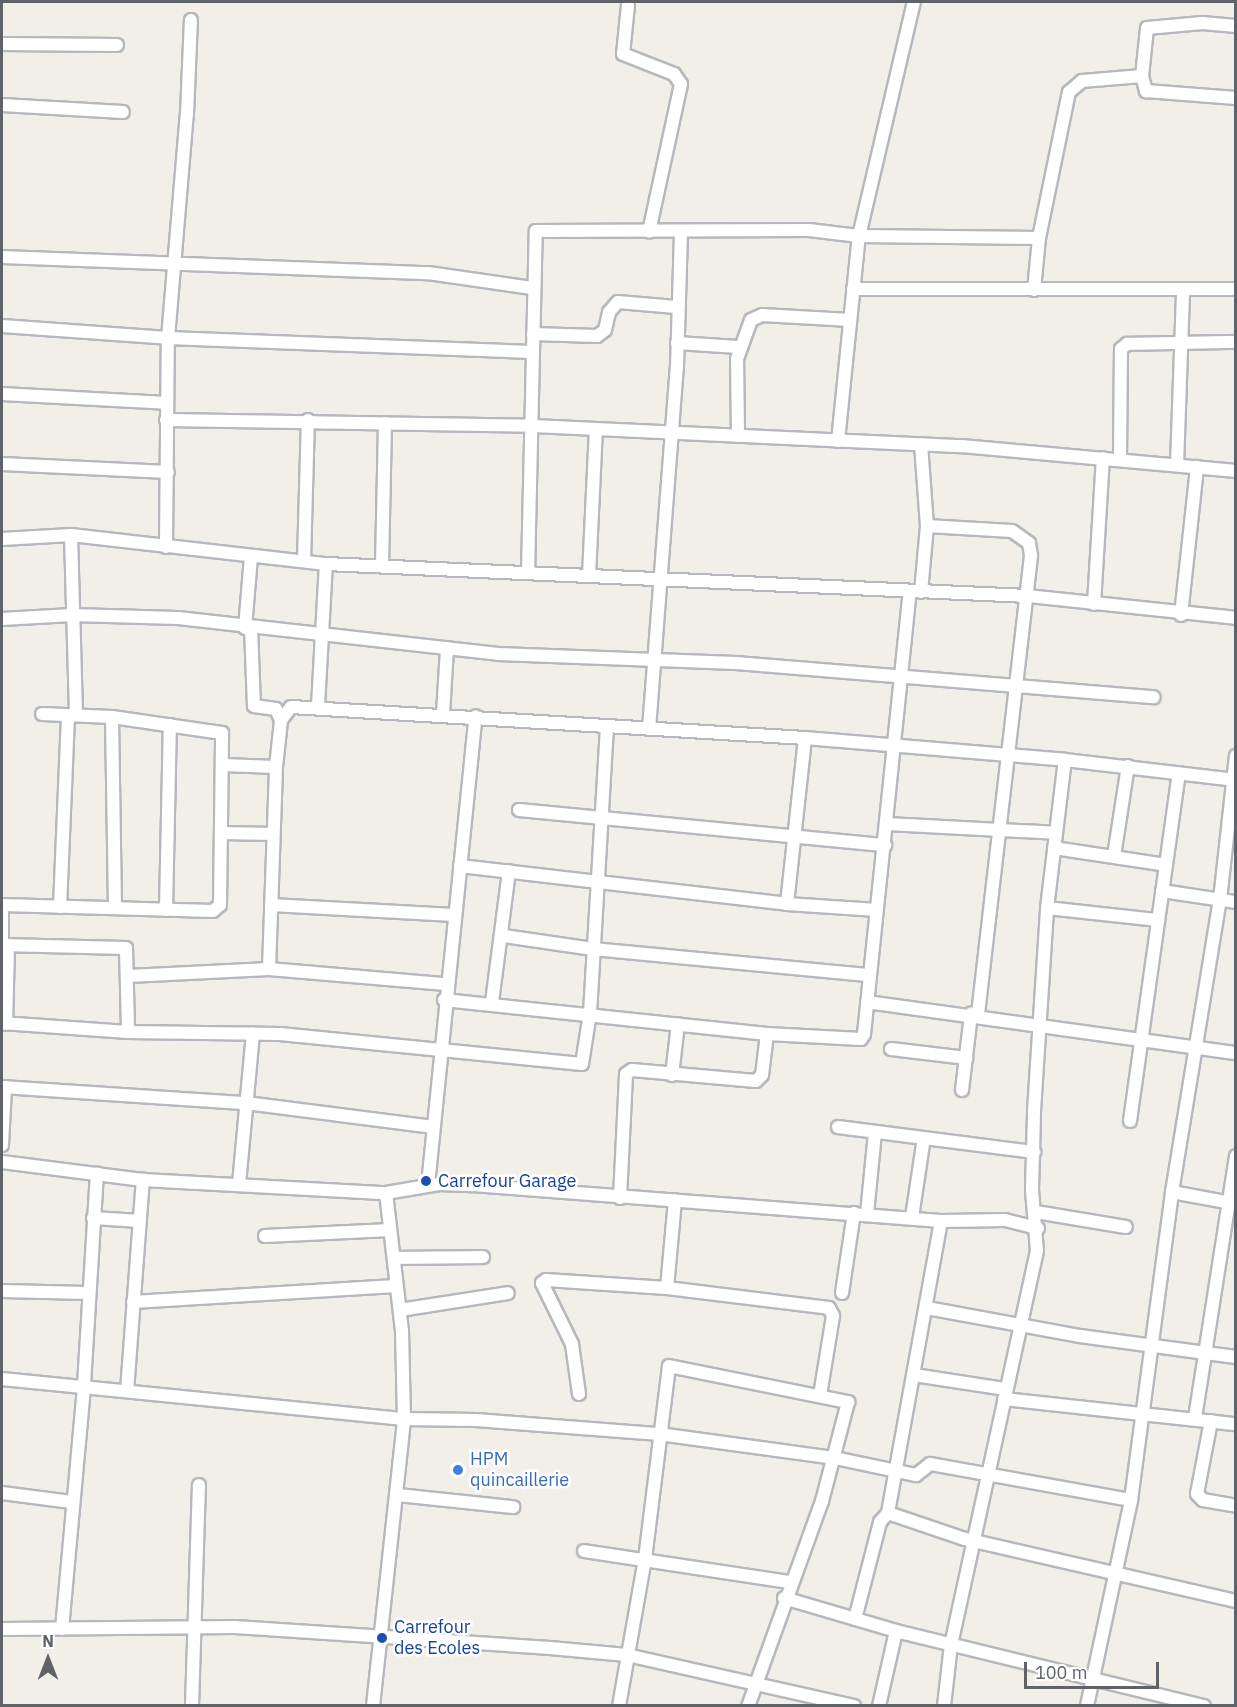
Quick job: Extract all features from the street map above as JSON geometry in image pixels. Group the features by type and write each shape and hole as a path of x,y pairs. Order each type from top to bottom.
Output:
{"street":[{"path":"838,441 859,236 914,2"},
{"path":"628,5 623,54 674,74 681,84 649,232"},
{"path":"166,547 168,338 172,265 187,114 191,20"},
{"path":"1236,26 1202,23 1147,28 1142,76 1146,91 1236,98"},
{"path":"2,44 117,45"},
{"path":"1034,290 1039,238 1069,92 1082,81 1142,76"},
{"path":"2,105 123,112"},
{"path":"528,573 533,426 532,288 536,231 546,228 649,232 809,230 859,236 1039,238"},
{"path":"649,729 677,343 676,307 681,232"},
{"path":"2,257 31,256 172,265 428,273 532,288"},
{"path":"853,288 1236,290"},
{"path":"1177,465 1183,291"},
{"path":"533,334 597,336 605,330 609,312 618,302 676,307"},
{"path":"738,436 738,347 745,327 762,315 850,320"},
{"path":"2,326 168,338 533,352"},
{"path":"1120,459 1121,349 1126,344 1236,342"},
{"path":"677,343 738,347"},
{"path":"2,394 166,403"},
{"path":"166,420 308,420 533,426 921,444 1120,459 1236,471"},
{"path":"304,561 308,420"},
{"path":"382,566 385,423"},
{"path":"590,576 596,430"},
{"path":"444,1000 492,1002 767,1034 861,1039 885,845 902,676 927,526 921,444"},
{"path":"1094,604 1103,458"},
{"path":"2,464 168,472"},
{"path":"1180,615 1197,467"},
{"path":"927,526 1012,531 1029,543 1031,556 1018,685 1006,755 999,828 962,1090"},
{"path":"2,539 71,535 326,564 1028,596 1180,615 1236,618"},
{"path":"60,906 72,715 71,535"},
{"path":"251,556 248,628 254,706 276,709 281,720 276,767 269,969"},
{"path":"318,706 324,636 326,564"},
{"path":"2,619 72,615 178,618 248,628 447,648 902,676 1154,697"},
{"path":"443,714 447,648"},
{"path":"281,720 291,707 318,706 476,716 607,728 894,745 1128,766 1234,780"},
{"path":"2,905 213,910 220,905 222,733 112,717 42,714"},
{"path":"428,1185 445,984 476,716"},
{"path":"112,717 115,908"},
{"path":"166,910 170,725"},
{"path":"2,913 4,1024 128,1032 253,1034 440,1049 582,1064 590,1013 607,728"},
{"path":"787,904 805,738"},
{"path":"1087,1706 1131,1500 1172,1192 1220,900 1236,756"},
{"path":"944,1706 951,1645 991,1474 1018,1325 1034,1273 1038,1228 1032,1190 1039,1025 1047,908 1065,760"},
{"path":"223,765 276,767"},
{"path":"1114,856 1128,766"},
{"path":"1130,1122 1144,1039 1179,773"},
{"path":"519,810 885,845"},
{"path":"887,824 999,828 1056,833"},
{"path":"222,833 273,834"},
{"path":"1054,848 1166,865"},
{"path":"460,866 597,880 787,904 877,910"},
{"path":"492,1002 504,936 509,871"},
{"path":"1162,891 1236,902"},
{"path":"271,905 454,915"},
{"path":"1047,908 1158,920"},
{"path":"504,936 593,949 870,975"},
{"path":"4,945 124,947 129,976 128,1032"},
{"path":"129,976 269,969 445,984"},
{"path":"867,1002 974,1014 1236,1053"},
{"path":"672,1075 678,1024"},
{"path":"239,1184 253,1034"},
{"path":"620,1198 626,1074 632,1070 672,1075 760,1079 767,1034"},
{"path":"891,1049 966,1058"},
{"path":"2,1145 3,1087 246,1102 433,1127"},
{"path":"838,1127 1034,1152"},
{"path":"843,1293 861,1214 875,1132"},
{"path":"912,1217 924,1138"},
{"path":"1196,1418 1232,1203 1236,1156"},
{"path":"2,1162 143,1180 386,1193 428,1185 675,1200 941,1221 1005,1220 1038,1228"},
{"path":"62,1629 71,1502 84,1385 97,1173"},
{"path":"127,1391 143,1180"},
{"path":"1172,1192 1232,1203"},
{"path":"373,1706 398,1495 404,1419 399,1311 386,1193"},
{"path":"667,1288 675,1200"},
{"path":"1036,1212 1126,1227"},
{"path":"93,1218 140,1221"},
{"path":"855,1619 880,1522 888,1514 898,1468 941,1221"},
{"path":"265,1236 390,1230"},
{"path":"394,1258 483,1257"},
{"path":"579,1394 572,1344 543,1281 667,1288 830,1308 834,1316 820,1395"},
{"path":"133,1302 396,1286"},
{"path":"2,1291 88,1293"},
{"path":"399,1311 508,1293"},
{"path":"927,1308 1152,1347 1236,1357"},
{"path":"619,1706 645,1559 669,1366 848,1402 835,1458 748,1706"},
{"path":"914,1375 1005,1394 1142,1414 1236,1424"},
{"path":"2,1379 84,1385 404,1419 476,1420 659,1434 835,1458 898,1468 920,1474 930,1464 1131,1500"},
{"path":"1211,1421 1197,1494 1203,1500 1236,1506"},
{"path":"192,1706 199,1485"},
{"path":"2,1493 71,1502"},
{"path":"398,1495 513,1507"},
{"path":"888,1514 976,1541 1114,1575 1236,1601"},
{"path":"584,1551 790,1582"},
{"path":"784,1598 896,1631 1204,1706"},
{"path":"2,1629 235,1627 627,1655 757,1682 854,1706"},
{"path":"879,1706 896,1631"}],"place":[{"name":"Carrefour Garage","path":"426,1181"},
{"name":"HPM quincaillerie","path":"458,1470"},
{"name":"Carrefour des Ecoles","path":"382,1638"}]}
